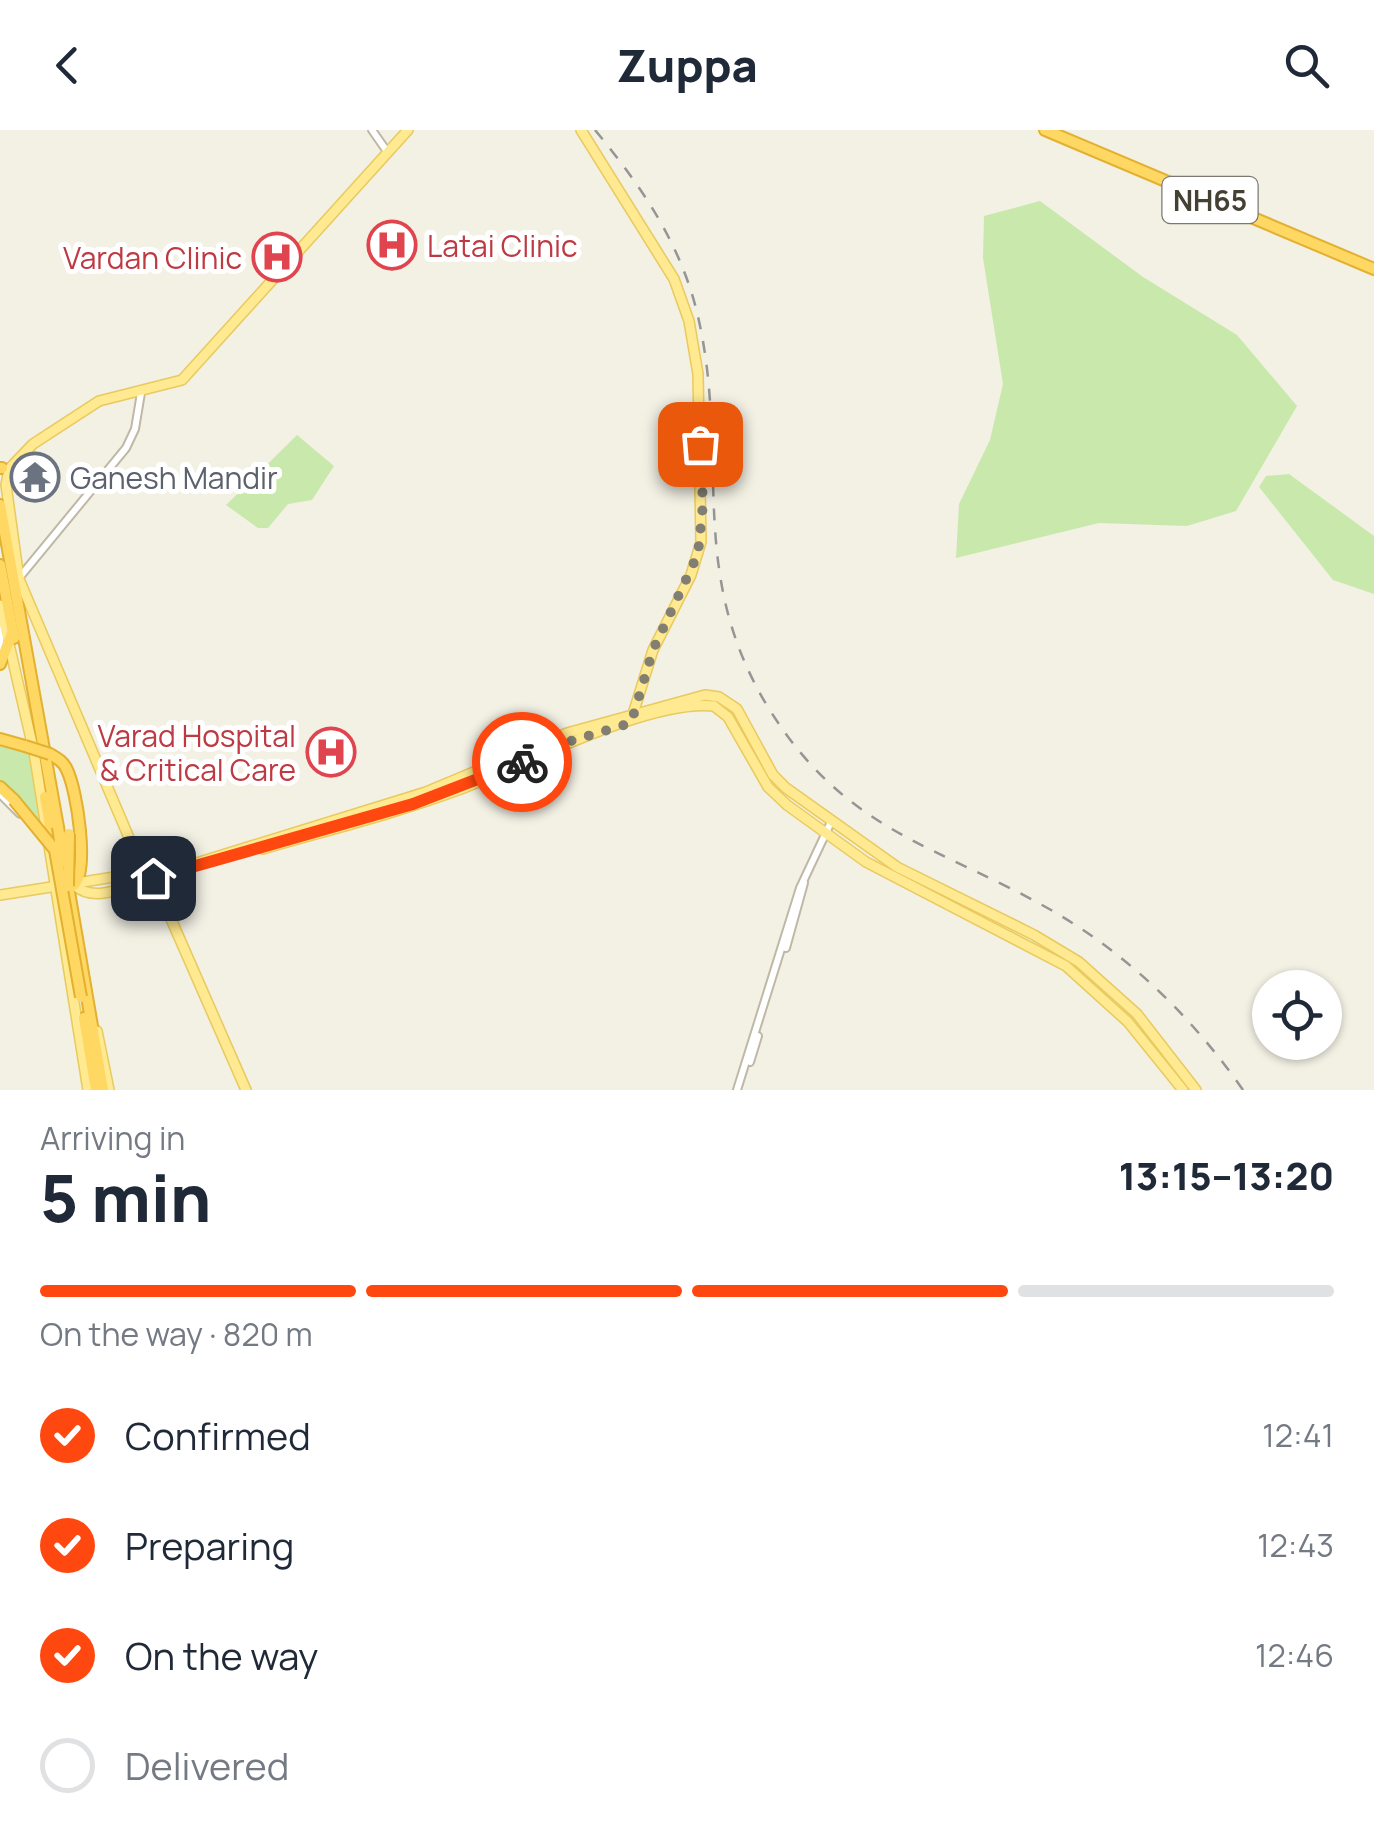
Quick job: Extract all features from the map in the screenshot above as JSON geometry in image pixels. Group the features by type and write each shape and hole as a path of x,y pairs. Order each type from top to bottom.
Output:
{"highway":[{"name":"NH65","path":"1045,130 1374,267"},
{"name":"NH65","path":"1057,130 1374,267"},
{"path":"0,505 54,828 52,849 99,1090"},
{"path":"0,565 32,750 68,886 92,1040"},
{"path":"0,664 12,628"},
{"path":"0,739 50,754 65,766 83,869 68,886"},
{"path":"68,886 70,781"},
{"path":"0,787 52,849"}],"main road":[{"path":"6,485 15,460 99,401 172,386 187,375 408,130"},
{"path":"582,130 664,262 689,321 698,374 701,542 653,650 632,718"},
{"path":"1,465 15,581 243,1090"},
{"path":"0,604 5,648 32,750 52,849 76,905 92,1040"},
{"path":"0,894 68,886 82,892 147,877 413,804 687,698 720,697 737,709 779,782 897,867 1034,935 1092,973 1137,1014 1196,1090"},
{"path":"147,877 214,852 426,792 560,736 611,721 701,706 721,710 768,787 825,838 915,889 1043,950 1087,983 1147,1042 1183,1090"},
{"path":"68,886 99,1090"},
{"path":"76,905 93,888"}],"street":[{"path":"372,130 386,150"},
{"path":"15,581 126,448 135,429 141,393"},
{"path":"0,620 5,648"},
{"path":"0,794 52,849"},
{"path":"739,1090 804,882 831,822"}],"green space":[{"path":"1040,201 1143,277 1237,335 1297,406 1236,511 1187,526 1099,523 956,558 959,504 990,440 1003,384 983,258 984,216"},
{"path":"297,435 334,466 312,500 288,504 268,528 258,528 226,505"},
{"path":"1289,474 1374,536 1374,594 1333,580 1259,487 1266,476"},
{"path":"0,744 30,753 42,824 0,783"}],"railway":[{"path":"595,130 659,220 692,294 707,373 719,566 728,613 744,662 771,712 800,753 863,811 1051,910 1133,967 1202,1037 1243,1090"}],"way so far":[{"path":"522,762 561,744 631,723 653,650 689,577 701,542 700,444"}],"place":[{"name":"Latai Clinic","path":"392,245"},
{"name":"Vardan Clinic","path":"277,257"},
{"name":"Ganesh Mandir","path":"35,477"},
{"name":"Varad Hospital & Critical Care","path":"331,752"}],"route":[{"path":"153,878 216,864 413,804 522,762"}]}
